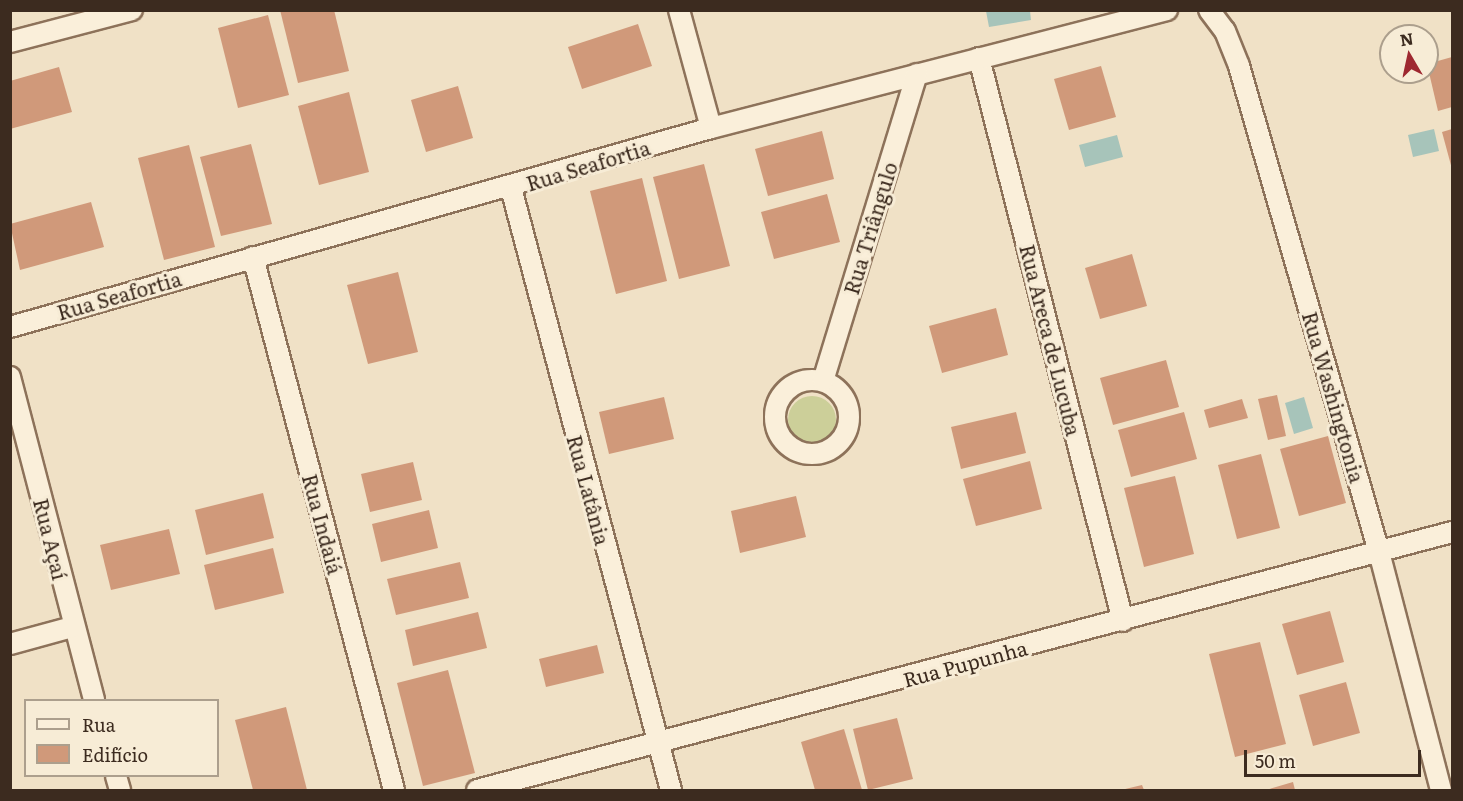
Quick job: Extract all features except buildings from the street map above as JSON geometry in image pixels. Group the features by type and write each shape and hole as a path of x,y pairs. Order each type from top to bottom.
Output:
{"street":[{"path":"10,42 132,10"},
{"path":"679,10 711,128"},
{"name":"Rua Seafortia","path":"10,327 253,257 511,188 711,128 1167,10"},
{"name":"Rua Washingtonia","path":"1209,10 1224,32 1239,66 1378,552 1441,790"},
{"name":"Rua Areca de Lucuba","path":"979,58 1123,621"},
{"name":"Rua Triângulo","path":"823,381 917,74"},
{"name":"Rua Latânia","path":"511,188 590,495 671,790"},
{"name":"Rua Indaiá","path":"253,257 394,790"},
{"name":"Rua Açaí","path":"10,377 72,627 94,699"},
{"name":"Rua Pupunha","path":"477,790 659,744 1452,532"},
{"path":"10,644 72,627"}],"green space":[{"path":"807,396 817,396 829,403 836,415 836,425 829,437 817,444 807,444 792,433 788,425 788,415 799,400"}],"water":[{"path":"986,11 1030,11 1031,20 989,27"},
{"path":"1434,129 1439,151 1413,157 1408,135"},
{"path":"1117,135 1123,157 1085,167 1079,145"},
{"path":"1304,397 1313,428 1294,434 1285,403"}]}
